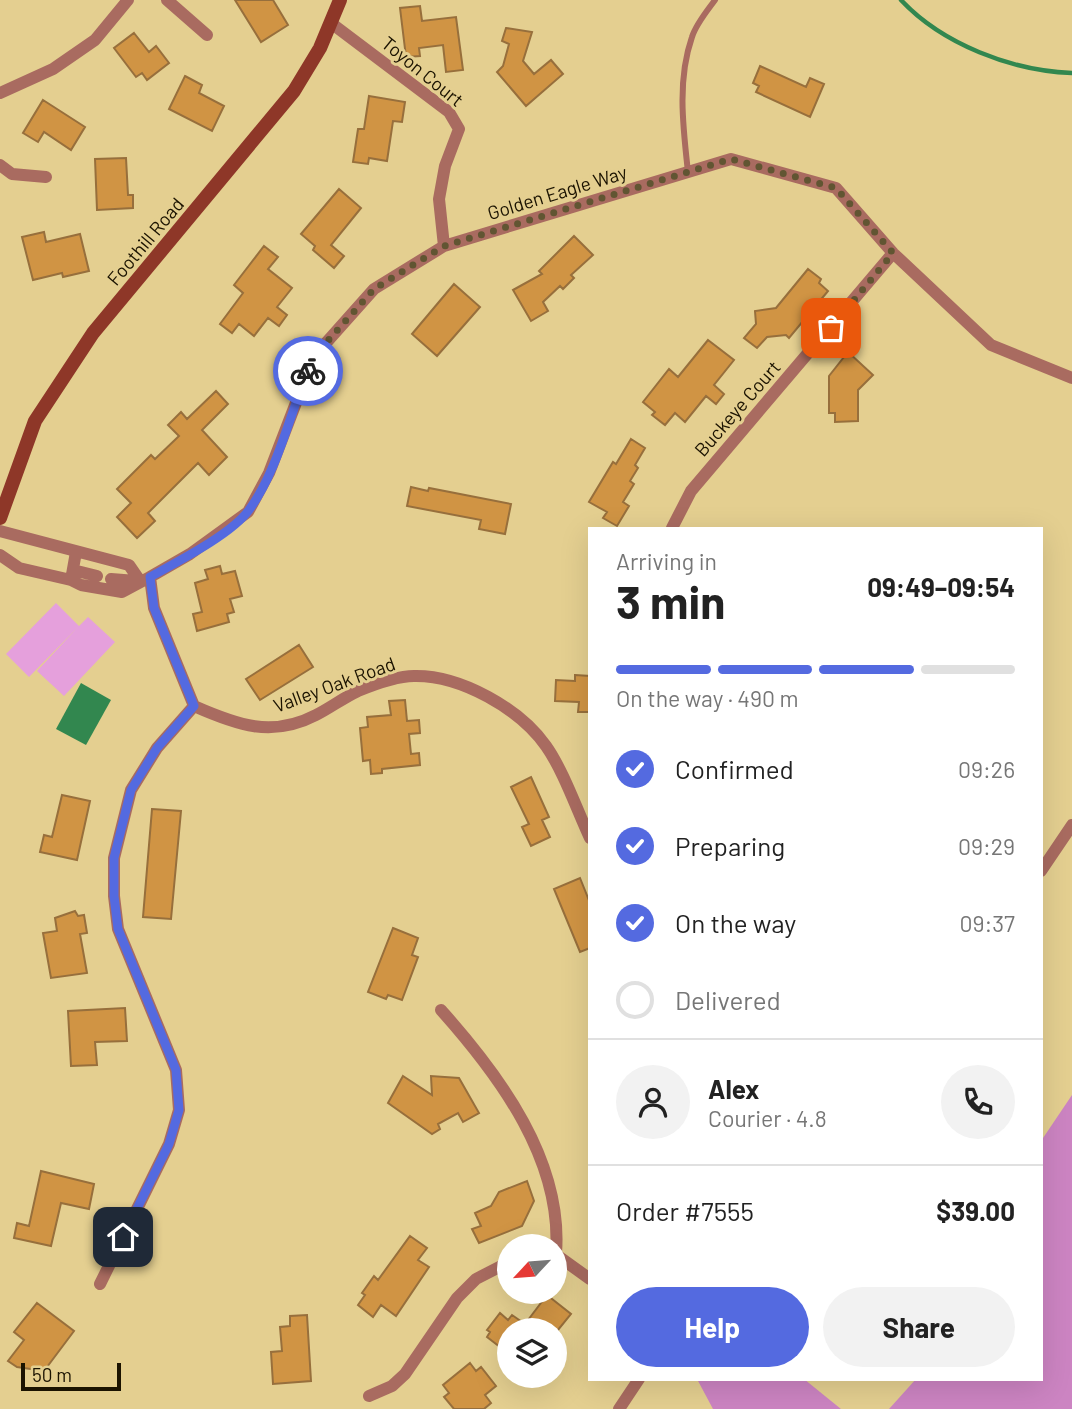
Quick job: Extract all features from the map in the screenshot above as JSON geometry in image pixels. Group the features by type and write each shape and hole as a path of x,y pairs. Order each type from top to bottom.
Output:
{"main road":[{"name":"Foothill Road","path":"0,518 32,429 63,377 93,333 294,92 320,48 340,0"}],"street":[{"path":"0,93 53,69 95,40 128,0"},
{"path":"167,0 207,35"},
{"name":"Toyon Court","path":"331,23 449,112 459,129 445,166 439,199 444,246"},
{"name":"Golden Eagle Way","path":"72,575 81,585 122,592 190,554 248,512 269,473 309,369 325,344 374,289 444,246 731,159 836,188 893,253 991,345 1072,378"},
{"path":"0,165 12,174 46,177"},
{"name":"Buckeye Court","path":"673,527 691,491 893,253"},
{"path":"0,531 129,565 145,579 194,706 157,748 131,790 114,858 114,896 118,929 176,1070 179,1110 169,1144 100,1284"},
{"path":"72,575 76,552"},
{"name":"Golden Eagle Way","path":"0,555 19,568 97,576"},
{"path":"111,579 123,582 145,579"},
{"name":"Valley Oak Road","path":"194,706 233,724 267,728 292,724 314,716 358,691 388,680 415,676 466,687 518,715 547,747 586,820"},
{"path":"1043,868 1072,825"},
{"path":"441,1010 473,1046 522,1121 545,1168 555,1199 557,1234"},
{"path":"567,1263 588,1278"},
{"path":"369,1396 392,1386 405,1374 457,1298 476,1279 497,1268"},
{"path":"619,1409 638,1381"}],"lane":[{"path":"688,172 682,125 682,82 692,36 715,0"}],"shaded area":[{"path":"56,603 79,626 88,617 115,642 64,696 37,671 78,627 29,677 6,654"},
{"path":"81,683 111,700 86,745 56,729"},
{"path":"1072,1095 1072,1409 889,1409 914,1381 1043,1381 1043,1138"},
{"path":"698,1381 806,1381 841,1409 713,1409"}],"building":[{"path":"235,0 273,0 288,25 261,42"},
{"path":"420,6 422,21 456,17 463,70 446,72 443,45 419,48 420,56 406,57 400,8"},
{"path":"506,28 532,32 523,61 534,74 551,60 563,74 526,106 497,72 503,66 509,44 502,41"},
{"path":"134,33 149,52 156,46 169,63 147,80 142,73 136,77 114,48"},
{"path":"760,66 806,87 810,78 824,84 810,117 756,92 759,86 753,83"},
{"path":"185,76 202,85 199,93 224,106 212,131 169,109"},
{"path":"369,96 405,102 402,122 393,121 387,161 369,158 368,164 353,162 358,129 364,129"},
{"path":"43,100 85,127 71,150 44,132 38,142 23,133"},
{"path":"126,158 128,195 133,195 133,208 97,210 95,159"},
{"path":"339,189 361,208 331,245 344,256 334,268 313,250 315,246 301,234"},
{"path":"44,232 46,242 80,234 89,271 63,277 62,273 33,280 22,237"},
{"path":"574,236 593,255 571,275 574,278 563,289 560,286 543,302 548,311 531,321 513,290 542,274 539,271"},
{"path":"264,246 278,257 268,269 292,288 277,307 287,315 279,326 268,318 254,336 239,324 232,333 220,324 243,293 234,285"},
{"path":"808,269 821,279 819,283 828,291 789,338 786,335 767,337 757,348 744,338 756,324 755,311 776,308"},
{"path":"454,284 480,307 437,356 412,334"},
{"path":"708,340 734,360 714,385 724,394 716,404 706,396 685,422 675,413 665,425 652,415 655,412 643,402 669,369 678,377"},
{"path":"848,352 873,375 858,390 858,421 835,422 835,413 829,413 829,376"},
{"path":"216,391 228,404 202,430 227,457 209,475 198,463 148,513 155,521 137,538 117,517 131,503 117,489 151,455 155,459 179,436 168,425 181,412 187,419"},
{"path":"631,439 645,448 630,481 634,484 623,502 629,506 617,526 603,518 607,512 589,502 613,462 616,464"},
{"path":"411,487 511,504 505,534 479,529 481,520 407,506"},
{"path":"220,566 222,574 235,571 242,596 230,599 234,612 227,614 229,622 197,631 193,614 202,612 195,583 208,579 205,570"},
{"path":"299,645 313,667 260,700 246,679"},
{"path":"575,675 588,676 588,712 578,712 579,702 555,701 556,680 575,681"},
{"path":"405,700 407,721 419,720 420,733 409,734 411,754 419,753 420,765 382,769 382,773 371,774 370,760 363,761 360,728 368,727 367,717 391,715 389,701"},
{"path":"531,777 549,817 542,820 550,837 531,846 522,827 529,824 511,787"},
{"path":"62,795 90,801 77,860 40,852 44,835 52,837"},
{"path":"152,809 181,811 171,919 143,917"},
{"path":"580,878 588,898 588,949 580,952 554,889"},
{"path":"75,911 78,916 84,915 87,933 80,934 87,973 51,978 43,933 57,931 55,918"},
{"path":"393,928 418,938 412,955 418,957 402,1000 388,995 386,999 368,992"},
{"path":"125,1008 127,1041 95,1042 97,1065 71,1066 68,1011"},
{"path":"403,1076 432,1095 431,1076 459,1078 479,1113 463,1122 458,1113 438,1124 440,1129 432,1134 388,1103"},
{"path":"41,1171 94,1184 89,1209 61,1203 51,1246 14,1238 17,1223 29,1226"},
{"path":"527,1181 534,1201 522,1226 479,1243 472,1229 481,1226 475,1213 491,1206 499,1192"},
{"path":"410,1236 427,1248 418,1260 429,1267 396,1316 381,1305 373,1317 358,1305 365,1295 362,1293 374,1276 378,1280"},
{"path":"37,1303 74,1331 44,1371 17,1367 8,1361 24,1340 14,1332"},
{"path":"540,1304 558,1304 571,1314 567,1319 530,1318"},
{"path":"500,1313 506,1318 497,1318 497,1345 487,1337 490,1332 487,1330"},
{"path":"307,1315 311,1381 273,1384 271,1352 282,1351 280,1327 290,1326 290,1316"},
{"path":"470,1363 476,1371 481,1367 496,1386 485,1395 491,1403 484,1409 454,1409 444,1397 449,1393 443,1385"}],"waterway":[{"path":"901,0 937,30 979,52 1026,67 1072,73"}],"way so far":[{"path":"308,371 325,344 374,289 444,246 731,159 836,188 893,253 831,328"}],"route":[{"path":"123,1237 169,1144 179,1110 176,1070 166,1039 118,929 114,896 114,858 119,828 131,790 157,748 194,706 154,608 150,577 190,554 248,512 269,473 308,371"}]}
